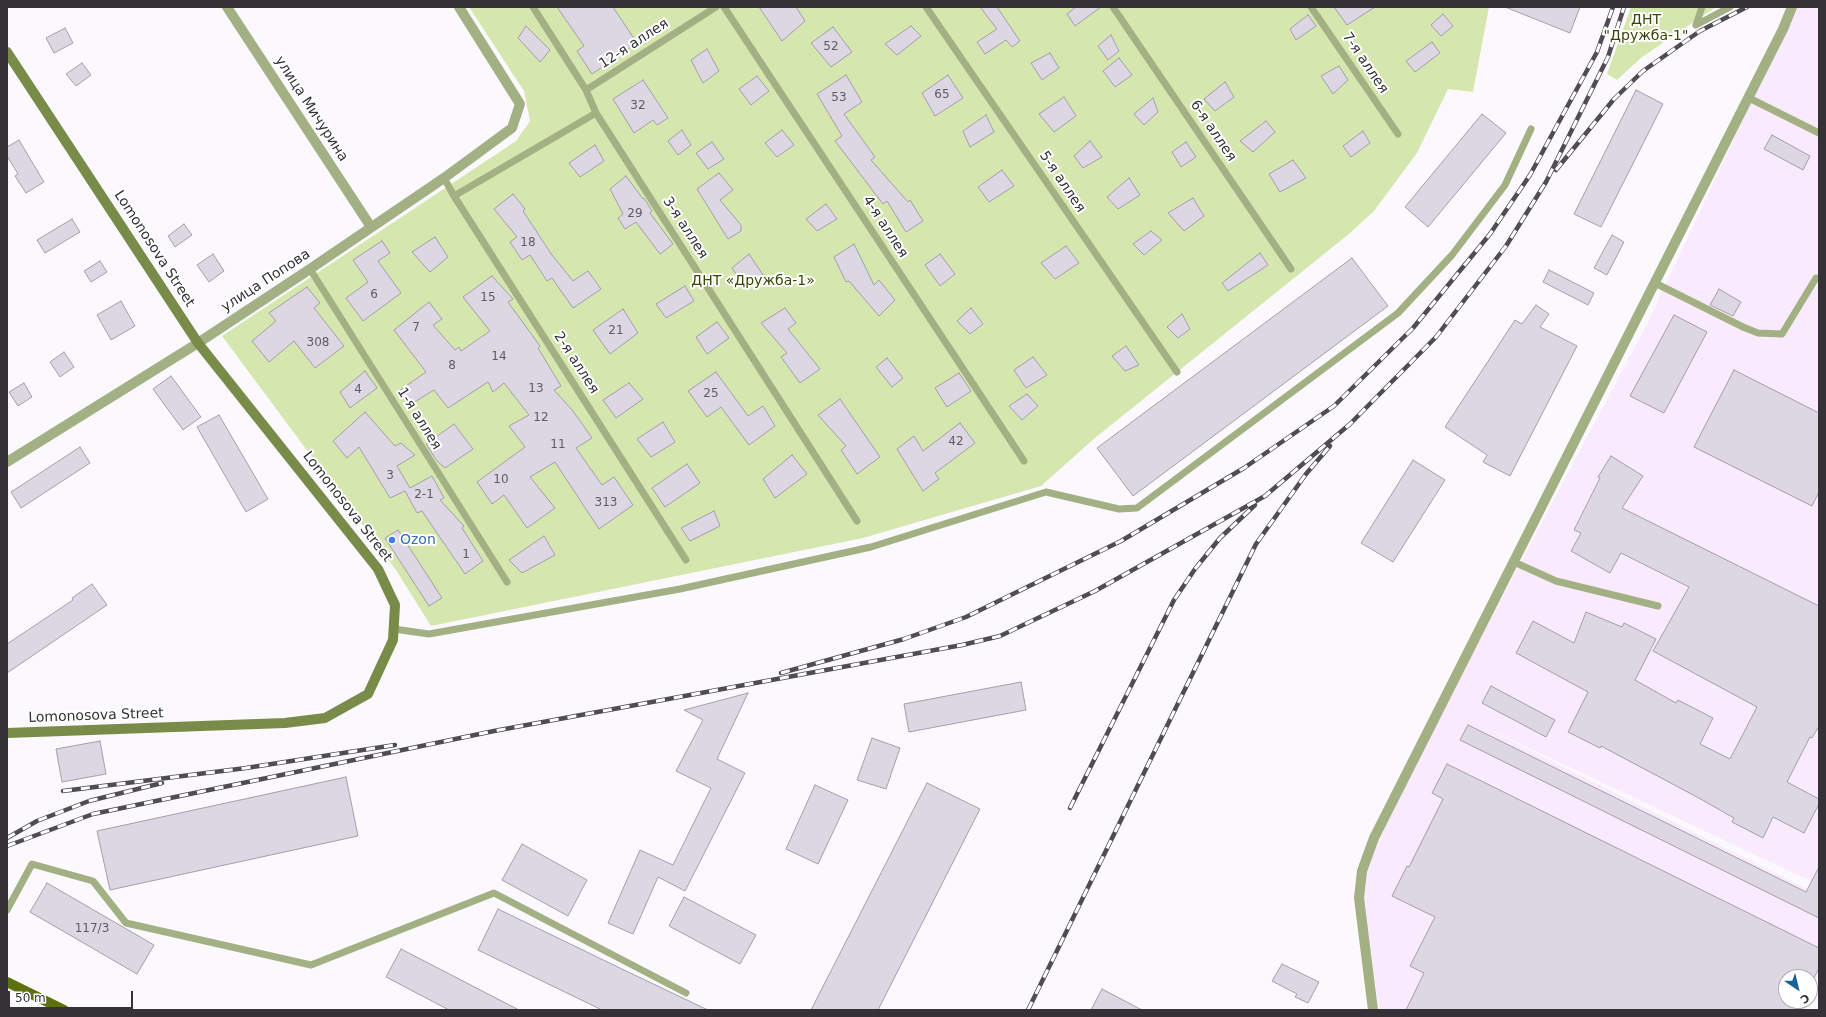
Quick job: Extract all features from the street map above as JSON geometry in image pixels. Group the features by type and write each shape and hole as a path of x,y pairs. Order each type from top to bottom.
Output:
{"main road":[{"path":"7,982 64,1010"}],"street":[{"name":"улица Мичурина","path":"227,7 371,227"},
{"name":"улица Попова","path":"7,462 198,343 310,270 444,178 512,128 520,104 458,7"},
{"path":"1373,1010 1359,898 1362,871 1374,838 1783,29 1792,7"},
{"name":"Lomonosova Street","path":"7,52 198,343 378,569 395,605 393,640 368,694 325,718 285,723 7,733"}],"lane":[{"name":"3-я аллея","path":"533,7 586,90 596,113 857,521"},
{"name":"12-я аллея","path":"586,90 716,7"},
{"name":"4-я аллея","path":"724,7 1024,462"},
{"name":"5-я аллея","path":"926,7 1177,372"},
{"name":"6-я аллея","path":"1113,7 1291,269"},
{"name":"7-я аллея","path":"1311,7 1398,134"},
{"path":"1702,7 1696,24 1730,7"},
{"path":"1748,98 1819,133"},
{"path":"454,196 596,113"},
{"path":"394,629 429,634 680,589 871,547 1046,492 1119,509 1137,508 1398,313 1452,255 1505,185 1531,128"},
{"name":"2-я аллея","path":"444,178 686,560"},
{"name":"1-я аллея","path":"310,270 507,582"},
{"path":"1655,283 1743,328 1758,333 1782,334 1816,278 1819,279"},
{"path":"1514,562 1556,581 1658,606"},
{"path":"7,910 32,864 93,881 126,923 311,965 494,893 686,993"}],"shaded area":[{"path":"1796,7 1819,7 1819,885 1470,720 1819,895 1819,975 1818,977 1818,969 1778,969 1778,1009 1801,1010 1379,1010 1362,897 1367,873 1374,851 1444,707 1647,324"}],"green space":[{"name":"ДНТ «Дружба-1»","path":"469,7 1489,7 1473,92 1448,89 1417,153 1374,211 1349,234 1095,438 1041,486 863,538 431,626 396,570 222,336 516,141 530,121 524,91"},
{"name":"ДНТ \"Дружба-1\"","path":"1631,7 1716,7 1642,57 1617,80 1607,74"}],"building":[{"path":"557,7 613,7 637,43 592,74 577,51 584,46"},
{"path":"759,7 796,7 805,21 782,41"},
{"path":"980,7 997,7 1020,41 1012,47 1006,40 985,54 977,42 997,29"},
{"path":"1076,7 1101,7 1075,26 1067,14"},
{"path":"1334,7 1375,7 1347,25"},
{"path":"1505,7 1580,7 1570,33"},
{"path":"1443,14 1453,26 1441,36 1431,25"},
{"path":"1308,15 1316,26 1296,40 1290,29"},
{"path":"526,26 550,50 540,62 518,38"},
{"path":"911,26 921,36 897,55 885,44"},
{"path":"833,27 852,52 831,67 811,43"},
{"path":"65,28 73,43 54,53 46,38"},
{"path":"1111,35 1119,51 1108,60 1098,46"},
{"path":"1432,42 1440,53 1415,72 1406,61"},
{"path":"707,49 719,71 703,83 691,60"},
{"path":"1050,53 1059,68 1042,80 1031,63"},
{"path":"1119,58 1132,75 1115,87 1103,71"},
{"path":"82,63 91,75 76,86 66,74"},
{"path":"1339,66 1348,80 1333,94 1321,76"},
{"path":"846,75 862,102 844,114 875,157 871,160 908,202 910,200 923,221 906,232 887,201 883,204 835,141 842,136 817,94"},
{"path":"948,75 963,98 935,116 922,93"},
{"path":"757,76 769,91 751,105 739,89"},
{"path":"643,80 668,118 657,125 653,120 634,133 613,99"},
{"path":"1225,82 1234,97 1215,111 1204,99"},
{"path":"1636,90 1663,104 1601,227 1574,214"},
{"path":"1064,97 1076,116 1054,132 1039,114"},
{"path":"1153,98 1158,112 1144,125 1134,114"},
{"path":"1482,114 1506,133 1428,227 1405,207"},
{"path":"986,115 994,132 970,147 963,131"},
{"path":"1266,121 1275,132 1253,152 1240,141"},
{"path":"682,130 691,145 678,155 668,141"},
{"path":"782,130 794,145 777,157 765,143"},
{"path":"1363,131 1370,143 1351,157 1343,146"},
{"path":"1772,135 1810,156 1803,170 1764,149"},
{"path":"19,140 44,182 26,193 15,176 18,174 7,156 7,147"},
{"path":"1090,141 1102,157 1083,168 1074,156"},
{"path":"712,142 724,159 708,169 696,153"},
{"path":"1186,142 1196,157 1181,167 1172,152"},
{"path":"595,145 604,161 580,177 569,163"},
{"path":"1293,160 1306,178 1280,192 1269,174"},
{"path":"1002,170 1014,186 989,202 978,187"},
{"path":"719,173 733,190 720,200 741,225 741,231 728,239 697,189"},
{"path":"626,176 643,199 644,198 652,211 650,213 673,244 660,254 636,222 625,229 618,218 623,214 610,189"},
{"path":"1129,178 1140,195 1118,209 1107,197"},
{"path":"513,194 525,209 523,211 552,255 573,281 588,271 601,289 573,308 552,278 547,281 530,255 522,260 510,242 517,237 494,209"},
{"path":"1193,198 1204,216 1184,231 1168,213"},
{"path":"826,204 837,219 817,231 806,219"},
{"path":"72,219 80,232 45,253 37,240"},
{"path":"184,224 192,235 175,247 168,236"},
{"path":"1151,231 1162,240 1144,255 1133,244"},
{"path":"1612,235 1624,242 1607,275 1594,268"},
{"path":"435,237 448,257 430,272 412,252"},
{"path":"382,241 390,253 378,261 401,293 363,321 346,298 368,282 353,260"},
{"path":"854,244 874,285 879,280 895,300 879,316 849,281 846,282 834,257"},
{"path":"1066,246 1079,263 1055,279 1041,263"},
{"path":"1260,253 1268,265 1228,291 1222,283"},
{"path":"213,254 224,271 209,282 197,265"},
{"path":"749,254 763,275 745,287 732,268"},
{"path":"940,254 955,274 940,286 925,265"},
{"path":"1352,258 1388,306 1133,496 1097,448"},
{"path":"100,261 107,272 91,282 84,271"},
{"path":"1549,270 1594,293 1588,305 1543,282"},
{"path":"492,276 513,299 508,302 540,346 538,348 561,386 554,390 573,411 592,438 576,448 602,485 614,477 633,505 599,529 555,462 530,477 555,508 527,528 504,495 492,504 477,482 525,447 509,426 529,415 504,383 493,392 488,382 448,408 434,390 408,406 399,391 426,372 394,330 429,302 442,319 433,325 455,350 459,347 461,351 490,331 463,297"},
{"path":"685,286 694,301 666,318 656,304"},
{"path":"307,287 320,303 314,308 344,346 315,368 294,341 269,362 252,341 276,321 269,313"},
{"path":"1719,289 1741,302 1733,316 1710,305"},
{"path":"121,301 135,326 111,340 97,315"},
{"path":"1536,305 1549,314 1540,327 1577,346 1510,476 1483,462 1487,455 1445,427 1515,320 1522,324"},
{"path":"785,308 796,323 788,329 820,369 800,383 781,357 787,353 761,323"},
{"path":"971,308 983,324 970,334 957,321"},
{"path":"623,309 638,333 610,354 593,330"},
{"path":"1182,314 1190,329 1178,338 1167,327"},
{"path":"1674,315 1707,332 1664,413 1630,396"},
{"path":"717,322 729,338 707,354 696,337"},
{"path":"1126,346 1139,365 1125,371 1112,356"},
{"path":"64,352 74,367 60,377 50,362"},
{"path":"1033,357 1047,375 1026,388 1014,370"},
{"path":"887,358 903,378 892,387 876,367"},
{"path":"1734,370 1819,413 1819,492 1812,506 1694,447"},
{"path":"365,371 377,388 350,408 340,392"},
{"path":"716,372 748,416 763,406 775,426 749,445 721,407 707,417 688,391"},
{"path":"959,373 971,391 947,407 935,388"},
{"path":"171,376 201,417 183,430 153,389"},
{"path":"24,383 32,397 18,406 9,392"},
{"path":"629,383 643,399 616,418 603,400"},
{"path":"1027,394 1038,406 1022,420 1009,406"},
{"path":"840,399 880,457 857,474 841,450 846,446 818,415"},
{"path":"365,412 395,446 401,443 415,455 397,466 410,488 432,476 444,498 440,500 464,526 462,528 483,561 465,574 422,511 417,513 405,491 390,498 359,447 347,458 333,441"},
{"path":"219,415 268,499 246,512 197,427"},
{"path":"663,422 675,442 651,457 637,439"},
{"path":"960,423 975,443 935,473 939,479 923,491 897,449 914,436 923,451"},
{"path":"454,424 473,449 445,468 437,461 426,444"},
{"path":"80,447 90,463 21,508 11,492"},
{"path":"792,455 807,474 775,498 763,479"},
{"path":"1611,456 1643,476 1622,508 1819,606 1819,726 1812,738 1810,737 1787,782 1819,799 1819,804 1804,833 1773,817 1763,838 1732,822 1734,818 1697,797 1601,746 1600,748 1568,732 1588,692 1516,653 1533,621 1574,643 1586,612 1622,627 1624,623 1656,639 1635,680 1676,703 1678,700 1713,718 1700,744 1730,759 1757,707 1653,651 1689,587 1621,553 1610,573 1571,551 1581,533 1574,530 1600,478 1598,477"},
{"path":"1413,460 1445,480 1393,562 1361,543"},
{"path":"687,464 700,483 665,507 652,488"},
{"path":"714,511 720,526 690,541 681,528"},
{"path":"398,530 442,598 429,606 385,538"},
{"path":"544,536 555,555 522,573 509,560"},
{"path":"92,584 107,605 7,673 7,644 73,600 72,598"},
{"path":"1021,682 1026,710 909,732 904,704"},
{"path":"1491,686 1555,720 1546,737 1482,703"},
{"path":"748,693 717,759 745,773 685,891 658,877 633,934 608,923 640,850 673,865 711,788 676,771 703,720 684,710"},
{"path":"1468,725 1806,892 1819,867 1819,918 1460,740"},
{"path":"872,738 900,748 886,789 857,780"},
{"path":"100,741 106,774 62,782 56,749"},
{"path":"1447,764 1819,948 1818,970 1778,969 1778,1009 1798,1010 1406,1010 1424,973 1410,966 1435,917 1392,896 1407,866 1409,867 1443,799 1432,793"},
{"path":"346,777 358,836 110,890 97,831"},
{"path":"927,783 980,809 878,1010 811,1010"},
{"path":"815,785 848,800 818,864 786,849"},
{"path":"522,844 587,880 568,916 502,880"},
{"path":"47,883 154,945 137,974 30,912"},
{"path":"684,897 756,935 740,964 669,926"},
{"path":"498,909 708,1010 602,1010 478,950"},
{"path":"401,949 519,1010 449,1010 386,977"},
{"path":"1282,964 1319,982 1308,1003 1295,997 1297,994 1272,981"},
{"path":"1102,989 1142,1010 1091,1010"}],"railway":[{"path":"781,673 904,639 966,617 1121,541 1244,468 1334,406 1413,328 1490,234 1530,175 1597,52 1613,7"},
{"path":"7,846 93,814 494,731 962,645 1000,636 1095,591 1265,496 1350,424 1436,337 1506,246 1546,182 1608,57 1624,7"},
{"path":"1556,170 1614,99 1643,71 1700,31 1747,7"},
{"path":"1028,1010 1256,544 1306,474 1330,446"},
{"path":"1070,808 1174,600 1195,569 1220,538 1255,505"},
{"path":"63,791 246,768 395,745"},
{"path":"7,838 37,821 89,801 162,783"}],"place":[{"name":"Ozon","path":"392,540"}]}
